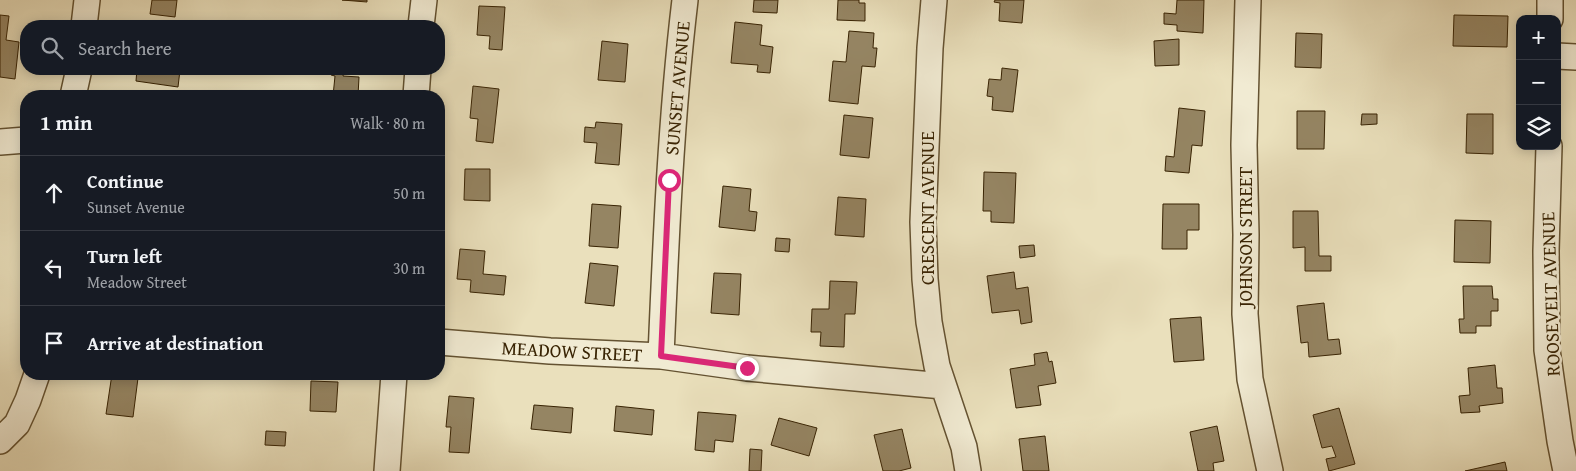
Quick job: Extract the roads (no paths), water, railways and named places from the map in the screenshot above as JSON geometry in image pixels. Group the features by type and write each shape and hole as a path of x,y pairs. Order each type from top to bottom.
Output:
{"street":[{"path":"84,20 86,0"},
{"path":"422,20 424,0"},
{"name":"SUNSET AVENUE","path":"661,356 669,180 679,49 685,0"},
{"name":"CRESCENT AVENUE","path":"934,0 930,48 923,222 925,279 929,322 937,366 964,447 968,471"},
{"name":"JOHNSON STREET","path":"1248,0 1244,145 1245,314 1250,379 1270,471"},
{"path":"1550,0 1550,15"},
{"path":"1561,56 1576,57"},
{"path":"74,90 78,75"},
{"path":"416,90 418,75"},
{"path":"0,142 20,140"},
{"name":"ROOSEVELT AVENUE","path":"1549,150 1546,251 1548,350 1560,441 1566,471"},
{"name":"MEADOW STREET","path":"445,342 550,351 661,356 747,368 943,386"},
{"path":"0,442 16,424 28,400 35,380"},
{"path":"387,471 394,380"}]}
